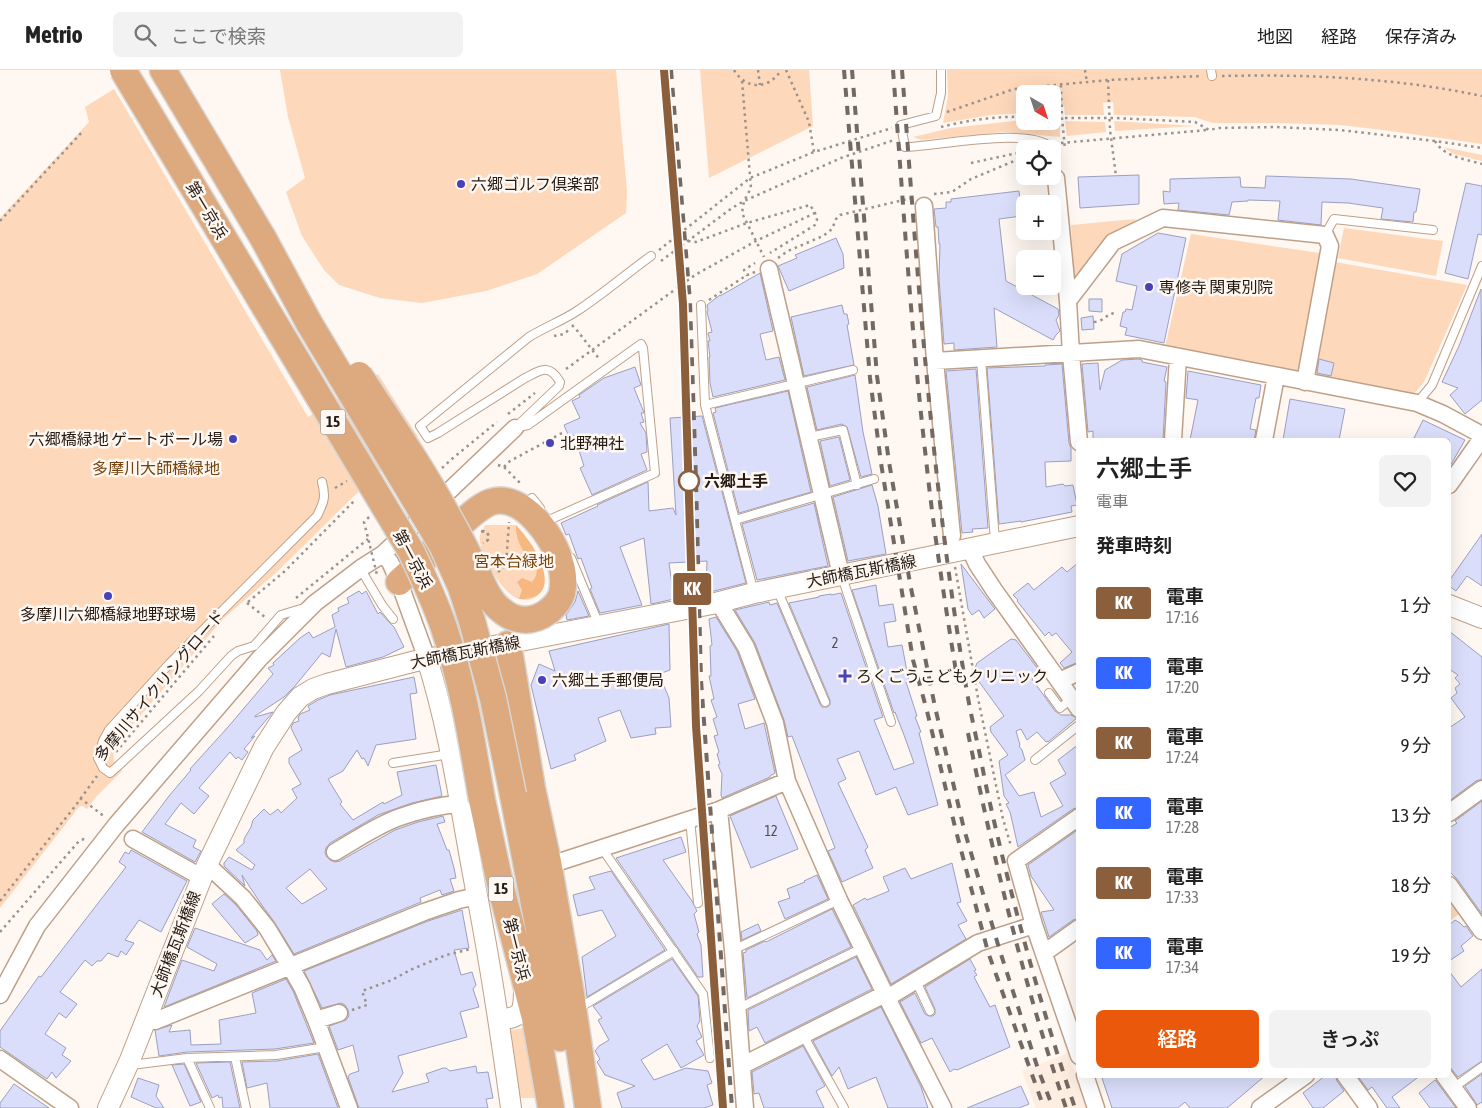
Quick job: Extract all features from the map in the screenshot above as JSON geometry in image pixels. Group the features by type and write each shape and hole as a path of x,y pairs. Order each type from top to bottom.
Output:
{"highway":[{"name":"第一京浜","path":"123,70 411,551 433,598 455,664 466,711 472,802 501,888 535,1018 551,1108"},
{"name":"第一京浜","path":"163,70 263,238 309,323 442,545 461,587 491,689 513,795 560,1035 569,1108"},
{"path":"263,238 342,349 412,456 450,519 489,596 499,609 514,619 523,621 534,620 549,612 562,594 560,560 549,538 531,514 510,501 492,502 470,516 388,579"},
{"path":"508,644 532,788 548,862 574,1012 588,1108"}],"street":[{"path":"1057,185 1079,438"},
{"path":"924,201 952,536"},
{"path":"1068,300 1113,242 1163,218 1325,235 1330,246 1305,382"},
{"path":"766,262 841,575"},
{"path":"936,362 1139,349 1417,403 1443,414 1482,436 1451,482"},
{"path":"1173,438 1178,357"},
{"path":"1264,438 1276,376"},
{"path":"0,995 37,926 116,825 260,658 315,603 360,568 383,554 515,428"},
{"name":"大師橋瓦斯橋線","path":"108,1108 130,1060 203,872 264,747 292,704 313,689 355,676 428,659 719,603 754,592 996,543 1067,532"},
{"path":"970,549 977,564 998,589 1054,687 1075,704"},
{"path":"383,554 390,562 388,579 428,659 452,754 472,802 477,896 499,1020 511,1108"},
{"path":"719,603 750,656 775,723 787,781 839,900 943,1108"},
{"path":"1451,606 1482,618"},
{"path":"1054,687 1076,674"},
{"path":"548,862 559,862 719,810 787,781"},
{"path":"1451,812 1482,789"},
{"path":"335,852 400,817 441,805 472,802"},
{"path":"719,810 733,950 745,1108"},
{"path":"1076,819 1016,862 1034,925 1076,1047"},
{"path":"133,839 203,872 214,871 243,898 267,928 302,987 349,1108"},
{"path":"1451,888 1477,921"},
{"path":"146,1018 155,1021 424,912 477,896"},
{"path":"742,1064 879,997 892,995 978,943 1034,925"},
{"path":"1044,953 1076,930"},
{"path":"499,1020 516,1017 520,1014 524,1000 524,978"},
{"path":"316,1020 339,1013"},
{"path":"0,1059 70,1108"},
{"path":"1086,1078 1096,1108"},
{"path":"1260,1108 1302,1078"},
{"path":"1347,1078 1369,1108"},
{"path":"1446,1078 1468,1108"}],"lane":[{"path":"941,70 941,93 936,116 901,125 905,147 988,138 1040,140"},
{"path":"1325,235 1334,219 1433,230"},
{"path":"515,428 559,386 560,382 551,370 539,371 525,378 428,438 420,426 529,337 544,327 577,312 652,256"},
{"path":"1417,403 1432,386 1482,266"},
{"path":"701,305 705,405 754,592"},
{"path":"515,428 528,425 641,344 643,348 655,473 552,523 532,498"},
{"path":"981,359 996,543"},
{"path":"705,405 853,370"},
{"path":"809,437 843,430 857,484"},
{"path":"735,520 874,479"},
{"path":"315,603 281,615 254,646 231,656 199,691 110,773 103,768 98,758 103,741 109,730 170,663 317,516 323,504 325,494 322,482"},
{"path":"566,549 600,625"},
{"path":"360,568 382,605 393,619"},
{"path":"841,575 891,722"},
{"path":"776,588 825,702"},
{"path":"1034,760 1076,727"},
{"path":"393,763 452,754"},
{"path":"690,819 698,902"},
{"path":"601,848 704,994 710,1058"},
{"path":"733,950 839,900"},
{"path":"737,1009 862,948"},
{"path":"574,1012 674,951"},
{"path":"916,981 930,1011"},
{"path":"803,1035 843,1108"},
{"path":"130,1060 139,1064 187,1058 276,1055 326,1047"},
{"path":"235,1057 246,1108"},
{"path":"187,1058 210,1108"},
{"path":"1453,1088 1482,1067"}],"path":[{"path":"701,305 747,275 768,266 742,213 744,200 751,188 742,81 734,70"},
{"path":"758,70 760,85"},
{"path":"742,81 760,85 777,77 782,70"},
{"path":"786,70 810,122 814,152"},
{"path":"1086,70 1087,83"},
{"path":"1108,80 1110,138 1116,176"},
{"path":"1061,85 1064,136"},
{"path":"934,129 965,122 1016,117"},
{"path":"1062,118 1195,122 1209,130"},
{"path":"652,256 750,178 814,152 901,125"},
{"path":"1061,143 1219,128 1276,127 1330,130 1482,148"},
{"path":"0,221 83,131"},
{"path":"658,263 744,200 841,158 902,138"},
{"path":"1435,141 1439,148 1454,157 1482,164"},
{"path":"971,163 1016,153"},
{"path":"766,262 774,261 788,251 809,243 829,232 836,219 840,216 924,201 952,192 971,180 1016,159"},
{"path":"688,241 696,242 747,223 810,205 817,220 815,224 744,270 747,275"},
{"path":"566,369 684,282 756,241 815,213"},
{"path":"1094,322 1101,321 1115,313"},
{"path":"548,336 558,336 575,328 597,354"},
{"path":"504,467 510,461 562,433"},
{"path":"438,472 453,458"},
{"path":"482,460 488,465 504,467 532,498"},
{"name":"多摩川サイクリングロード","path":"268,621 247,603 285,571 361,494"},
{"path":"370,516 364,522 368,538 388,579"},
{"path":"492,571 506,564 509,517"},
{"path":"337,564 368,538"},
{"path":"954,563 978,698 1001,810 1016,862"},
{"name":"多摩川サイクリングロード","path":"0,901 103,768 220,629"},
{"path":"80,798 106,817"},
{"path":"0,932 79,841 84,839 91,841"},
{"path":"339,1013 342,1014 366,1005 362,991 392,980 446,955 487,946"}],"shaded area":[{"path":"516,525 535,550 544,571 544,586 537,596 529,598 519,599 522,590 517,582 522,578 532,582 537,573 536,564 532,558 526,555 521,547 516,534"},
{"path":"1068,1053 1087,1108 1036,1108 1022,1071"}],"green space":[{"name":"六郷ゴルフ倶楽部","path":"280,70 616,70 627,191 626,213 537,274 486,291 422,303 380,298 339,285 324,270 302,236 286,192 305,178 288,117"},
{"path":"700,70 809,70 813,126 709,178"},
{"path":"947,70 1482,70 1482,144 1340,125 1213,123 1194,117 1114,115 1113,102 1103,103 1104,115 1065,115 1064,106 1061,107 1061,85 1016,85 1016,114 991,115 943,123 948,96"},
{"name":"多摩川大師橋緑地","path":"114,89 308,417 378,374 418,437 353,497 278,571 223,619 113,748 114,761 122,771 96,797 87,809 82,806 79,807 0,908 0,218 89,122 85,107"},
{"path":"1016,121 1016,130 1060,130 1060,137 1004,132 921,140 913,137 951,128"},
{"path":"1065,121 1105,122 1106,132 1067,136"},
{"path":"1114,121 1194,126 1115,131"},
{"path":"1443,147 1482,155 1482,161 1454,154"},
{"path":"1135,219 1136,224 1074,283 1071,225"},
{"path":"1344,228 1443,241 1436,276 1338,258"},
{"path":"1191,234 1320,253 1298,374 1165,347"},
{"path":"1335,262 1467,285 1424,382 1413,395 1312,378"},
{"name":"宮本台緑地","path":"485,525 516,525 527,539 539,559 545,580 543,589 535,597 524,600 513,596 492,572 480,542 480,535"},
{"path":"1451,900 1460,913 1451,920"},
{"path":"525,1028 538,1098 519,1098 508,1030"}],"building":[{"path":"1139,175 1139,204 1080,208 1078,177"},
{"path":"1266,176 1351,179 1420,189 1413,222 1381,219 1383,208 1348,203 1322,202 1321,225 1278,220 1280,201 1248,200 1232,202 1229,215 1178,210 1179,203 1164,204 1163,191 1170,192 1170,179 1240,177 1241,187 1265,188"},
{"path":"1466,183 1482,186 1482,235 1478,234 1468,279 1445,273"},
{"path":"1019,191 1019,195 1016,195 1016,217 999,219 1006,281 1016,286 1016,295 1032,295 1058,309 1059,315 1056,320 1060,331 1053,340 994,308 997,347 954,350 954,343 944,344 939,279 940,244 934,209 946,208 946,202 951,202 951,199"},
{"path":"1158,233 1186,238 1164,343 1125,335 1127,328 1120,326 1123,312 1126,309 1132,310 1137,286 1116,281 1122,254"},
{"path":"836,238 843,254 844,268 789,291 778,266 797,258 795,255"},
{"path":"760,273 773,331 760,334 766,360 779,357 785,380 713,397 710,383 708,341 710,341 708,333 712,332 707,305 720,295"},
{"path":"1481,289 1482,400 1465,414 1450,395 1458,388 1442,382 1459,346"},
{"path":"1089,299 1102,299 1102,312 1089,311"},
{"path":"842,305 844,314 847,314 849,324 847,325 854,365 804,376 791,317"},
{"path":"1093,316 1094,329 1082,330 1081,318"},
{"path":"1139,359 1142,362 1167,367 1164,381 1166,382 1163,438 1093,438 1093,431 1088,432 1082,364 1098,363 1100,390 1105,370 1122,360"},
{"path":"1319,359 1334,363 1331,376 1317,373"},
{"path":"1062,364 1071,448 1071,461 1045,462 1046,487 1063,484 1065,486 1073,485 1076,505 1071,506 1072,512 1021,522 999,524 987,368"},
{"path":"635,367 641,385 634,388 644,413 641,413 644,422 640,423 646,433 647,452 641,454 647,470 592,495 580,468 584,466 574,435 569,437 564,425 580,418 572,401 604,378"},
{"path":"976,369 988,528 972,529 973,532 962,533 946,371"},
{"path":"1188,371 1261,385 1259,398 1256,398 1250,429 1256,430 1254,438 1190,438 1198,400 1186,398"},
{"path":"855,375 863,432 872,474 861,477 847,427 842,424 817,430 807,387"},
{"path":"788,391 811,492 739,513 713,413 716,412 715,408"},
{"path":"1290,399 1345,409 1339,438 1283,438"},
{"path":"702,416 746,583 706,593 707,561 669,563 674,599 651,604 644,538 620,547 642,605 600,613 590,589 592,588 581,558 578,559 569,534 566,535 561,523 648,482 649,511 673,508 676,515 670,418"},
{"path":"1423,420 1465,440 1451,464 1451,438 1414,438"},
{"path":"839,437 850,480 830,486 820,441"},
{"path":"872,485 878,506 886,554 848,561 833,497"},
{"path":"814,503 828,566 757,580 742,524"},
{"path":"1482,534 1482,586 1467,576 1456,591 1451,587 1451,578"},
{"path":"961,564 995,609 984,618 979,610 972,615 968,609"},
{"path":"1076,564 1076,663 1064,668 1060,663 1072,652 1056,633 1052,636 1049,632 1045,636 1013,595 1028,583 1034,590 1062,567 1067,572"},
{"path":"876,585 879,606 893,604 896,621 884,623 888,647 902,645 909,682 906,682 917,716 915,717 921,732 919,733 938,805 908,815 896,787 876,795 859,751 837,759 846,779 838,783 868,847 865,850 873,868 842,882 828,851 835,848 792,736 788,737 784,720 755,643 735,610 769,602 770,605 777,603 820,704 822,707 827,707 830,705 830,700 789,603 841,593 883,717 874,720 894,770 914,763 894,713 852,590"},
{"path":"359,591 362,594 366,591 378,614 380,612 394,627 404,647 383,657 346,667 336,629 330,657 322,653 284,697 255,716 273,712 251,738 255,736 244,749 248,752 242,760 238,757 236,759 230,752 199,788 209,796 194,814 181,803 165,824 196,840 193,847 201,851 195,862 142,832 190,769 273,674 268,668 274,665 273,663 309,632 313,638 335,627 332,615 339,611 338,608 349,603 347,598"},
{"path":"578,591 589,616 567,620 566,615 575,602"},
{"path":"716,617 737,651 755,699 738,704 745,729 764,723 775,773 722,798 722,774 718,765 720,764 717,754 719,752 714,736 718,735 713,719 717,717 711,700 714,699 709,676 711,676 710,646 712,645 709,619"},
{"path":"669,624 670,670 659,674 669,698 671,727 655,728 656,734 631,738 620,710 598,718 606,741 574,755 576,760 551,769 531,685 539,664 555,671 549,651"},
{"path":"1451,633 1482,657 1482,779 1476,781 1451,800 1451,727 1465,717 1451,698 1457,693 1455,688 1460,684 1455,678 1458,675 1451,670"},
{"path":"1011,639 1016,640 1041,673 1032,679 1055,711 1061,715 1071,715 1076,718 1048,742 1037,732 1027,740 1021,729 1016,731 1019,746 1025,760 1005,775 1019,796 1034,792 1041,817 1063,806 1050,783 1066,774 1058,760 1076,746 1076,808 1018,847 1010,812 1006,804 1009,803 1004,796 999,761 1008,755 991,732 990,727 1004,716 977,679 975,668 977,663"},
{"path":"414,677 417,693 410,694 416,739 376,745 368,766 357,750 343,771 328,779 342,802 340,804 353,820 383,802 384,804 402,795 397,772 436,765 442,796 412,803 378,815 330,843 326,848 325,853 327,857 335,862 340,861 395,830 443,816 445,822 437,824 447,850 449,850 456,878 450,879 454,891 442,895 440,890 420,898 421,902 294,954 242,875 245,886 224,866 224,863 229,857 252,870 255,865 236,850 244,843 253,820 264,809 270,815 278,809 281,813 297,798 292,789 301,784 289,763 289,758 302,750 291,728 293,723 299,721 300,714 310,710 308,706 330,695","holes":["310,869 327,889 302,904 286,888"]},
{"path":"776,796 798,849 751,868 730,816"},
{"path":"1482,801 1482,914 1451,873 1451,827 1457,823 1455,821"},
{"path":"1076,831 1076,919 1049,937 1041,912 1054,910 1031,876 1028,865"},
{"path":"681,837 686,852 663,860 697,911 694,914 701,945 703,977 698,977 616,858"},
{"path":"131,850 187,881 161,932 139,920 125,940 134,943 126,955 121,951 118,957 108,953 101,961 97,961 92,966 85,960 60,992 77,1004 66,1018 59,1013 45,1034 66,1048 62,1055 71,1061 56,1078 52,1072 47,1079 0,1047 0,1031 39,976 41,977 126,867 119,862 125,852 129,854"},
{"path":"952,863 961,902 957,903 967,921 958,925 966,939 891,984 853,905 865,898 867,900 889,891 883,877 905,868 911,879"},
{"path":"611,871 665,950 587,997 582,957 616,936 602,910 578,916 573,895 595,889 589,877"},
{"path":"817,875 828,899 785,919 778,902 790,898 787,889"},
{"path":"224,894 236,905 257,931 258,935 245,943 212,904"},
{"path":"832,909 851,947 747,998 743,953"},
{"path":"462,910 469,948 454,950 461,975 472,972 476,985 473,989 479,1007 460,1012 467,1037 398,1056 403,1073 392,1092 429,1082 426,1074 443,1068 450,1071 476,1066 477,1073 488,1072 493,1098 486,1099 488,1108 359,1108 348,1077 350,1074 359,1071 353,1045 338,1050 329,1026 346,1020 349,1016 348,1010 341,1003 322,1008 304,971 428,921"},
{"path":"1455,920 1464,927 1466,926 1473,936 1461,946 1464,951 1451,960 1451,923"},
{"path":"758,924 761,931 742,940 741,932"},
{"path":"195,928 260,950 267,960 272,955 276,961 164,1007 182,960 214,971 217,964 187,947"},
{"path":"856,957 872,989 765,1043 757,1027 749,1031 748,1010"},
{"path":"672,959 698,996 700,1021 697,1026 702,1037 696,1041 704,1055 681,1068 667,1044 641,1060 654,1080 686,1068 708,1071 712,1083 707,1085 713,1105 704,1108 622,1108 617,1093 635,1086 605,1075 597,1062 600,1059 595,1051 609,1040 598,1020 602,1018 593,1006"},
{"path":"970,959 976,970 974,971 977,975 974,977 990,1007 995,1005 1010,1047 950,1072 932,1038 921,1043 900,1002 915,993 925,1014 933,1016 935,1009 925,987"},
{"path":"1482,969 1482,1061 1458,1077 1451,1068 1451,974 1461,987"},
{"path":"286,979 293,991 314,1043 275,1049 187,1052 159,1056 155,1030 172,1025 169,1032 190,1030 191,1045 221,1044 219,1020 256,1013 252,993"},
{"path":"881,1007 921,1087 928,1108 888,1108 876,1077 848,1089 839,1067 832,1076 813,1041"},
{"path":"803,1046 825,1086 816,1091 824,1108 764,1108 759,1093 754,1094 752,1072"},
{"path":"318,1054 338,1108 270,1108 267,1083 247,1088 242,1062 277,1061"},
{"path":"230,1062 240,1108 223,1108 222,1097 219,1098 218,1095 212,1098 196,1063"},
{"path":"184,1064 201,1102 190,1106 172,1065"},
{"path":"1482,1074 1482,1102 1477,1105 1465,1086"},
{"path":"138,1078 159,1085 156,1096 164,1108 156,1108 131,1097"},
{"path":"1102,1078 1262,1078 1227,1108 1190,1108 1185,1102 1178,1108 1112,1108"},
{"path":"1322,1078 1336,1078 1344,1091 1323,1108 1313,1108 1303,1093"},
{"path":"1359,1078 1417,1078 1392,1097 1400,1108 1387,1108 1372,1087 1368,1090"},
{"path":"1435,1080 1456,1108 1430,1108 1419,1093"},
{"path":"14,1084 49,1108 0,1108 0,1103"},
{"path":"1021,1086 1029,1104 1019,1108 967,1108"}],"railway":[{"path":"671,70 690,302 701,680 732,1108"},
{"path":"844,70 870,378 881,463 913,660 988,952 1044,1108"},
{"path":"852,70 877,376 889,462 910,583 935,707 964,829 999,948 1038,1069 1053,1108"},
{"path":"893,70 916,362 929,487 958,684"},
{"path":"902,70 920,306 955,620 968,698 994,822 1037,987 1075,1108"},
{"path":"678,249 683,317"},
{"path":"689,474 692,587"},
{"path":"695,691 723,1108"},
{"path":"968,733 988,828 1023,969 1066,1108"}],"train":[{"name":"KK","path":"664,70 683,304 696,726 723,1108"}],"place":[{"name":"六郷ゴルフ倶楽部","path":"461,184"},
{"name":"専修寺 関東別院","path":"1149,287"},
{"name":"六郷橋緑地 ゲートボール場","path":"233,439"},
{"name":"北野神社","path":"550,443"},
{"name":"六郷土手","path":"689,481"},
{"name":"多摩川六郷橋緑地野球場","path":"108,596"},
{"name":"ろくごうこどもクリニック","path":"845,676"},
{"name":"六郷土手郵便局","path":"542,680"}]}
